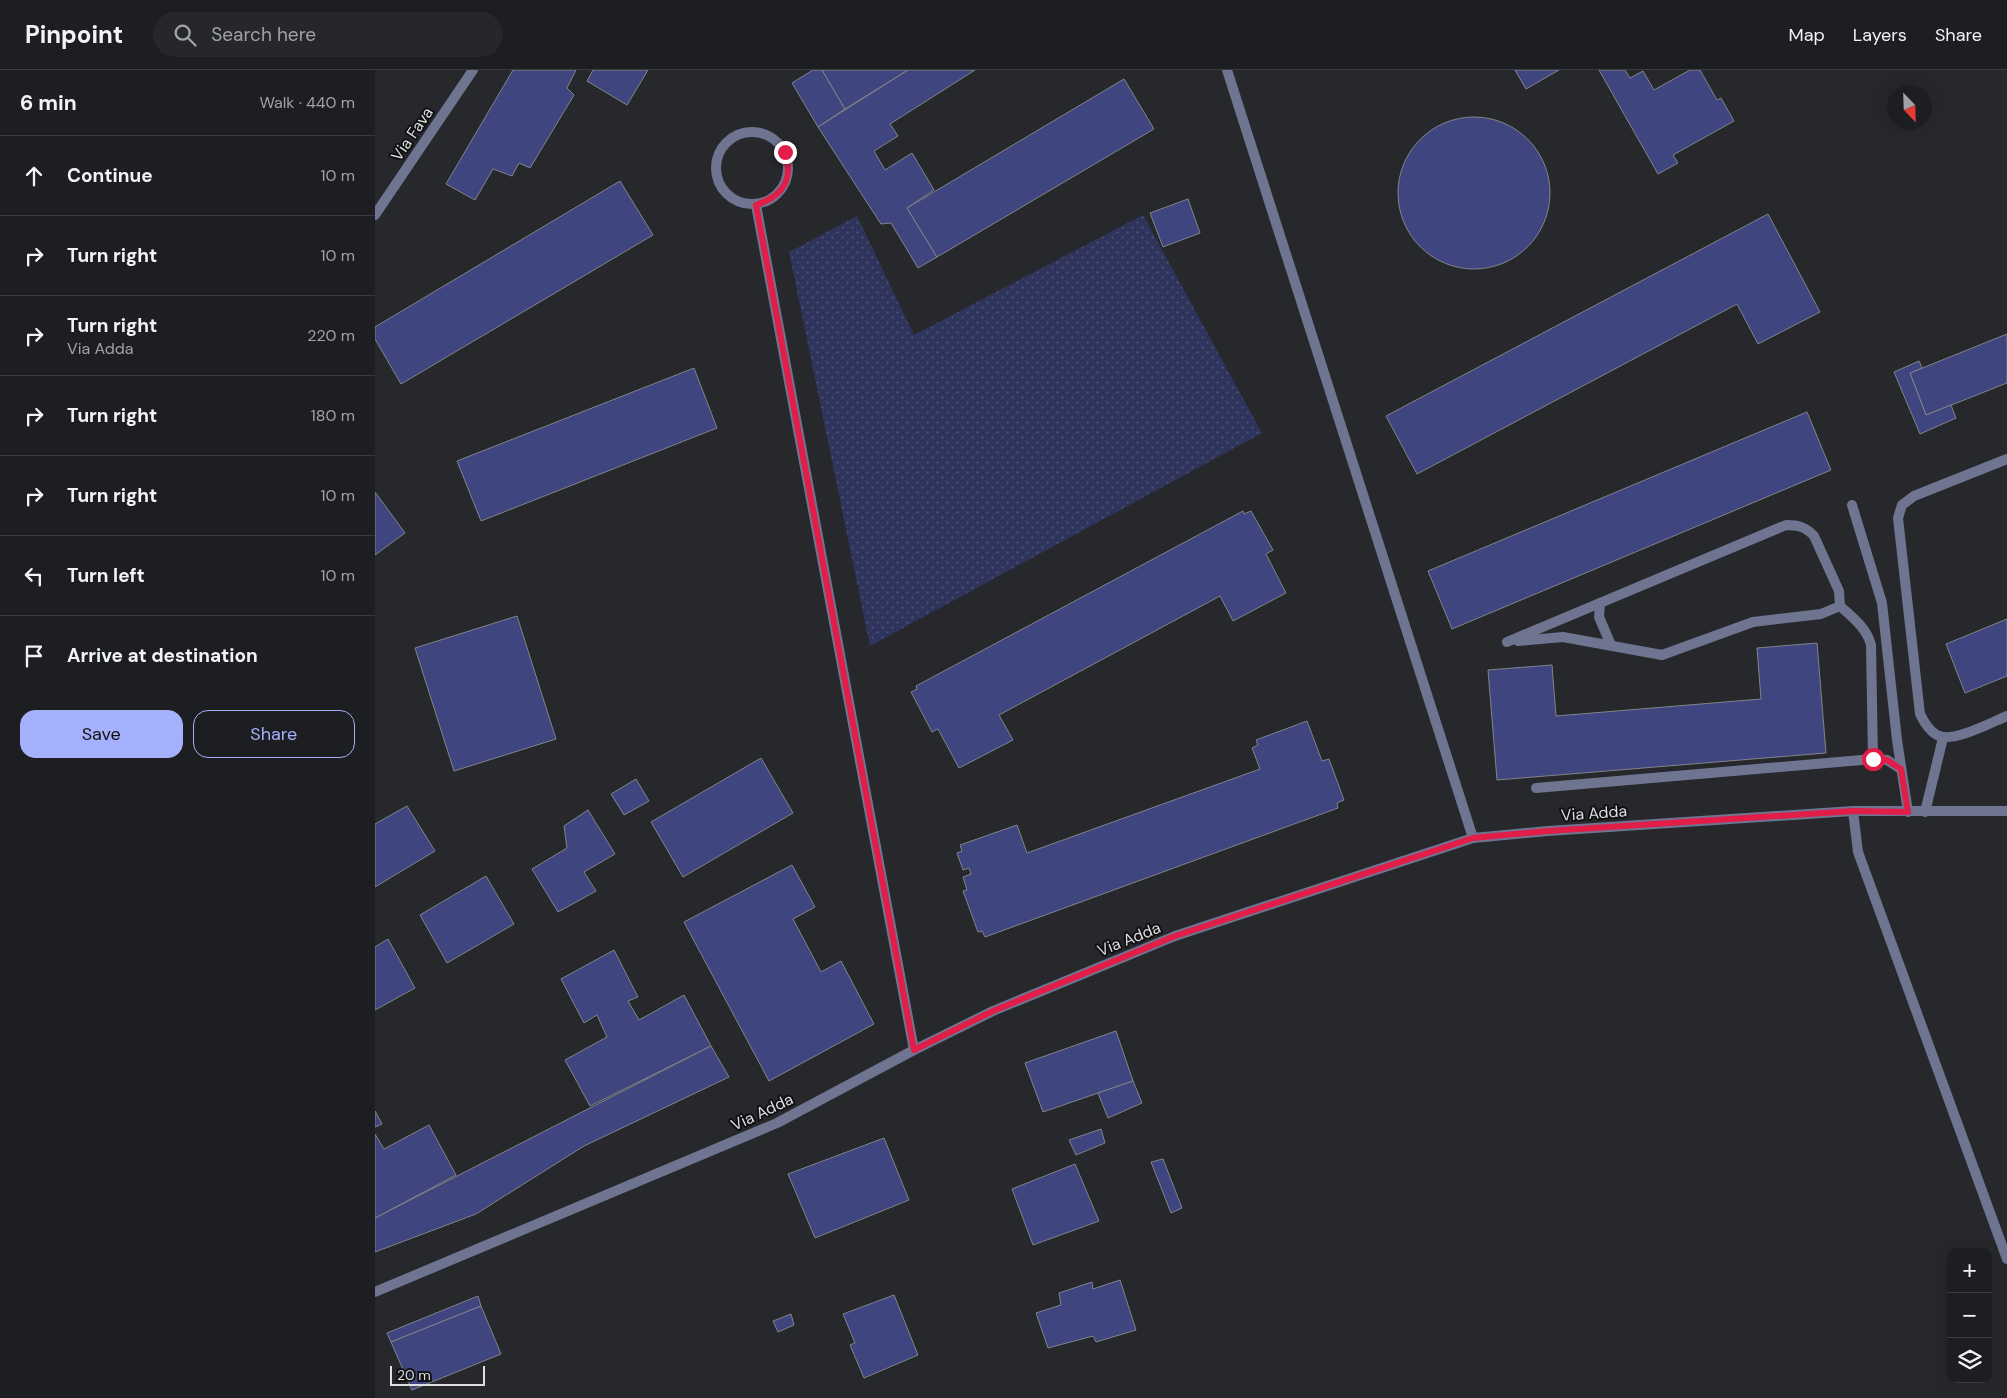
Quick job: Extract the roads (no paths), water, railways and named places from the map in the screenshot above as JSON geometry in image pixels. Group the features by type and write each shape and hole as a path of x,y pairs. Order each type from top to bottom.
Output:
{"street":[{"name":"Via Fava","path":"375,215 473,70"},
{"path":"1227,70 1473,838"},
{"path":"757,132 774,139 785,152 789,164 784,186 777,195 756,205 744,204 733,200 724,192 718,181 715,168 723,146 733,138 744,133 757,132"},
{"path":"756,205 914,1050"},
{"path":"2007,459 1914,496 1902,505 1899,518 1920,714 1925,724 1936,735 1943,738 1954,737 2007,716"},
{"path":"1852,505 1882,603 1901,769 1908,812"},
{"path":"1840,606 1821,614 1753,622 1662,655 1563,637 1507,642 1786,526 1795,525 1808,529 1815,536 1839,591 1840,606 1855,619 1868,635 1871,645 1873,759"},
{"path":"1600,604 1599,617 1611,645"},
{"path":"1925,812 1943,738"},
{"path":"1536,788 1873,759 1887,760 1901,769"},
{"path":"1853,811 1858,852 2007,1259"},
{"name":"Via Adda","path":"375,1292 777,1123 914,1050 993,1011 1175,936 1473,838 1558,830 1853,811 2007,811"}]}
